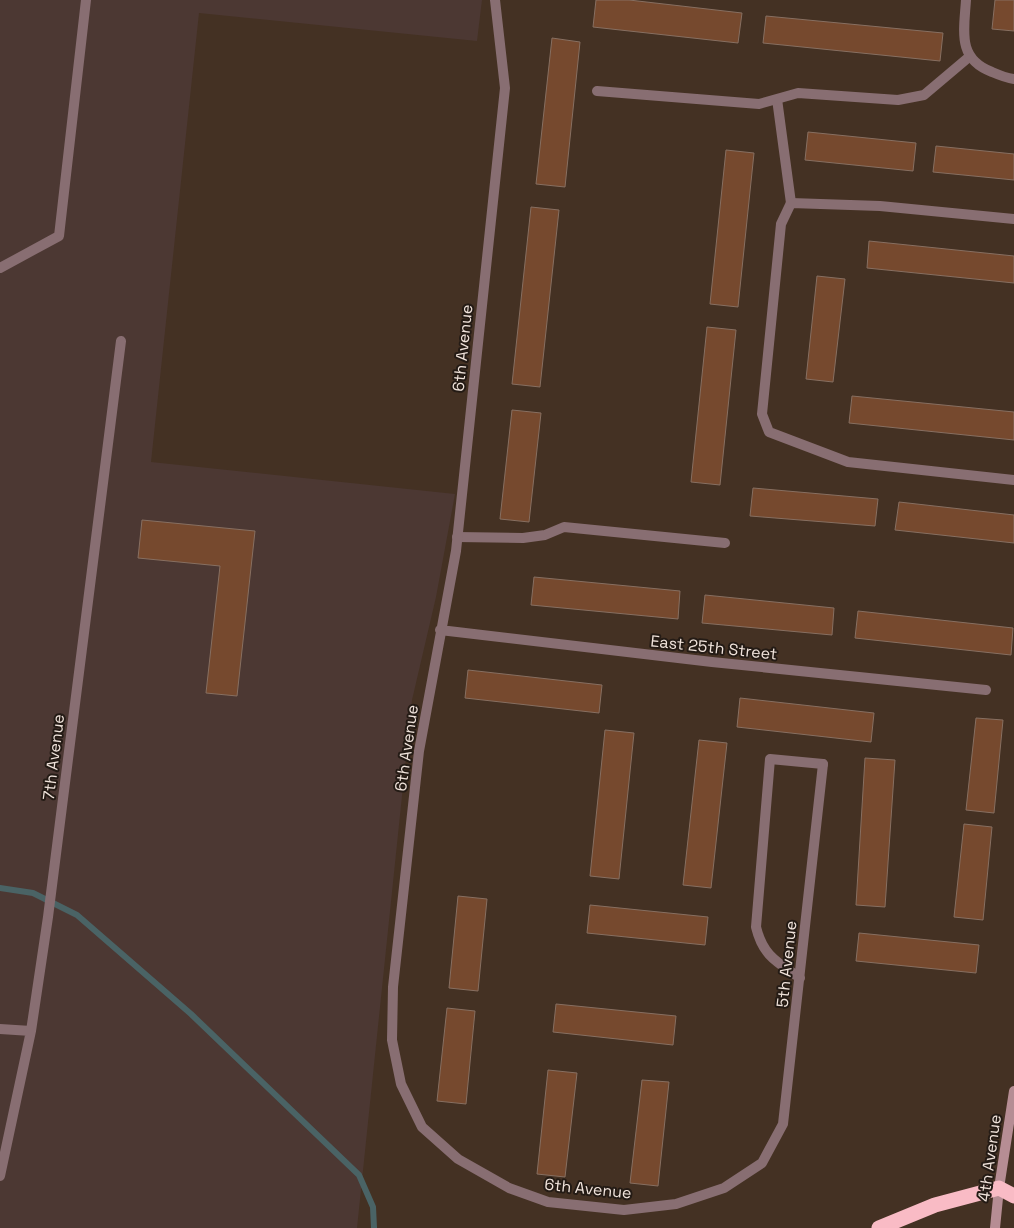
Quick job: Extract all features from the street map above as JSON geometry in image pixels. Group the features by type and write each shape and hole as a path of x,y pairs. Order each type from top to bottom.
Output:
{"highway":[{"path":"879,1228 935,1205 999,1188 1014,1196"}],"main road":[{"name":"4th Avenue","path":"995,1228 999,1188 1014,1091"}],"street":[{"path":"0,268 59,236 86,0"},
{"name":"6th Avenue","path":"495,0 505,88 457,537 418,751 393,987 392,1040 401,1084 422,1127 458,1159 509,1188 548,1202 624,1210 676,1204 724,1188 762,1163"},
{"path":"960,0 966,0 964,40 969,56 984,70 1006,78 1014,78"},
{"path":"597,90 759,104 798,93 898,100 924,96 969,56"},
{"path":"777,99 791,204 781,224 762,414 768,432 848,462 1014,480"},
{"path":"791,204 880,206 1014,218"},
{"name":"7th Avenue","path":"0,1176 31,1031 48,916 121,341"},
{"path":"457,537 523,538 546,535 564,527 725,542"},
{"name":"East 25th Street","path":"440,630 712,662 986,690"},
{"name":"5th Avenue","path":"762,1163 782,1124 800,978 824,764 770,759 756,927 760,942 772,958 800,978"},
{"path":"0,1030 31,1031"}],"shaded area":[{"path":"0,0 482,0 477,41 199,13 151,462 455,494 436,597 412,700 357,1228 0,1228"}],"building":[{"path":"596,0 629,0 742,13 738,43 593,27"},
{"path":"995,0 1014,0 1014,31 992,29"},
{"path":"766,16 943,33 940,61 763,43"},
{"path":"552,38 580,42 565,187 536,184"},
{"path":"808,132 916,143 913,171 805,160"},
{"path":"936,146 1014,154 1014,180 933,172"},
{"path":"726,150 754,153 738,307 710,304"},
{"path":"531,207 559,210 540,387 512,384"},
{"path":"869,241 1014,256 1014,283 867,268"},
{"path":"817,276 845,279 833,382 806,379"},
{"path":"707,327 736,330 720,485 691,482"},
{"path":"852,396 1014,412 1014,440 849,423"},
{"path":"512,410 541,413 529,522 500,519"},
{"path":"753,488 878,499 875,526 750,516"},
{"path":"899,502 1014,515 1014,543 895,530"},
{"path":"142,520 255,531 237,696 206,693 220,566 138,558"},
{"path":"534,577 680,591 678,619 531,605"},
{"path":"705,595 834,608 832,635 702,623"},
{"path":"858,611 1013,628 1011,655 855,638"},
{"path":"468,670 602,685 599,713 465,698"},
{"path":"740,698 874,713 871,742 737,727"},
{"path":"976,718 1003,720 994,813 966,810"},
{"path":"605,730 634,733 619,879 590,876"},
{"path":"699,740 727,743 711,888 683,885"},
{"path":"865,758 895,760 885,907 856,905"},
{"path":"964,824 992,827 983,920 954,917"},
{"path":"458,896 487,899 478,991 449,988"},
{"path":"590,905 708,917 705,945 587,933"},
{"path":"859,933 979,945 976,973 856,961"},
{"path":"556,1004 676,1016 673,1045 553,1032"},
{"path":"447,1008 475,1011 466,1104 437,1101"},
{"path":"548,1070 577,1073 565,1177 537,1174"},
{"path":"642,1080 669,1082 658,1186 630,1183"}],"waterway":[{"path":"0,888 33,893 77,915 191,1014 359,1175 373,1207 374,1228"}]}
